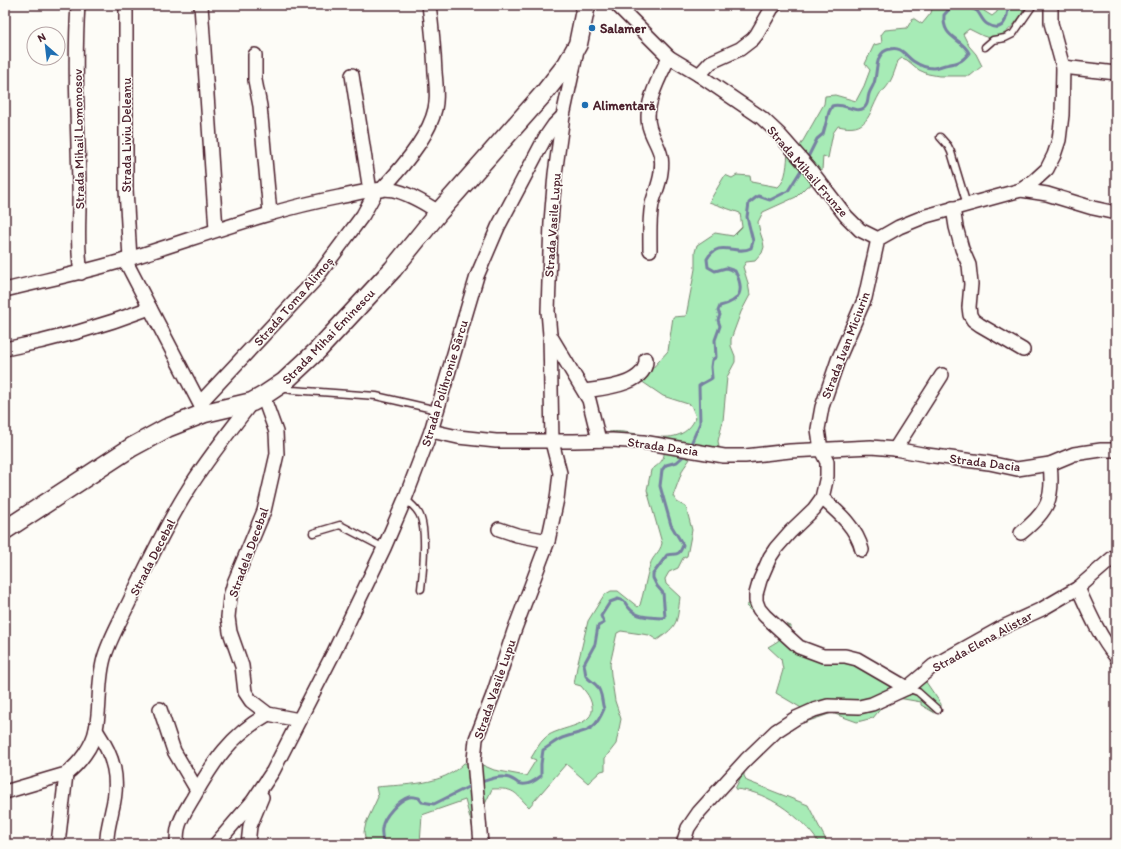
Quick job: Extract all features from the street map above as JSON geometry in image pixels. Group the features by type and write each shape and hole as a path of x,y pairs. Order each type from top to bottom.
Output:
{"main road":[{"name":"Strada Mihai Eminescu","path":"264,395 322,345 393,269 439,212 545,92 567,64 578,44 586,5"},
{"path":"5,530 132,447 202,408 264,395"}],"street":[{"name":"Strada Mihail Lomonosov","path":"78,5 79,260 81,273"},
{"path":"201,5 216,230"},
{"name":"Strada Toma Alimoș","path":"202,408 217,386 314,281 363,215 375,191 394,176 424,136 435,109 437,91 429,5"},
{"name":"Strada Mihail Frunze","path":"617,5 669,57 699,75 762,118 780,134 846,216 860,230 878,239"},
{"path":"699,75 711,62 740,49 753,39 775,5"},
{"path":"878,239 926,216 1021,190 1047,169 1059,140 1062,115 1063,67 1052,23 1051,5"},
{"name":"Strada Liviu Deleanu","path":"126,11 127,260"},
{"path":"564,116 578,44"},
{"path":"255,54 255,80 260,106 270,214"},
{"path":"650,250 650,218 662,172 662,155 648,122 652,97 669,57"},
{"path":"1063,67 1116,73"},
{"path":"352,76 375,191"},
{"name":"Strada Vasile Lupu","path":"481,844 474,760 476,739 548,541 557,499 560,473 552,442 548,290 555,174 564,116"},
{"name":"Strada Polihronie Sârcu","path":"216,844 253,801 273,771 333,654 384,548 405,499 431,431 477,276 498,226 546,138 554,125 564,116"},
{"path":"1047,169 1047,184 1051,195"},
{"path":"5,290 81,273 127,260 216,230 310,202 375,191 393,190 407,195 439,212"},
{"path":"1021,190 1051,195 1093,208 1116,213"},
{"path":"952,208 962,249 969,265 971,284 969,307 970,315 980,325 1023,350"},
{"name":"Strada Ivan Miciurin","path":"878,239 865,298 838,360 822,407 818,429 821,450 827,462 827,476 822,498 814,509 781,540 770,557 760,580 756,594 756,601 758,609 764,616 799,647 823,656 845,656 857,659 907,688"},
{"path":"127,260 202,408"},
{"path":"5,349 78,332 150,308"},
{"name":"Strada Vasile Lupu","path":"550,335 585,391 589,400 598,440"},
{"path":"585,391 609,387 633,380 642,374 646,366 646,359"},
{"path":"895,449 942,375"},
{"name":"Stradela Decebal","path":"264,395 276,432 276,454 264,511 234,583 230,597 228,616 230,632 242,666 245,692 251,701 268,714"},
{"name":"Strada Decebal","path":"5,792 66,774 74,768 82,757 91,743 96,730 101,670 106,654 116,630 160,541 186,491 205,464 264,395"},
{"name":"Strada Dacia","path":"431,431 458,437 488,440 552,442 612,440 643,442 724,456 745,456 871,447 895,449 927,455 989,463 1017,469 1050,464 1074,454 1101,450 1116,450"},
{"path":"1021,533 1036,521 1046,508 1052,485 1050,464"},
{"path":"822,498 851,526 860,541 862,550"},
{"path":"499,529 517,535 548,541"},
{"name":"Strada Elena Alistar","path":"683,844 688,828 699,812 746,760 776,731 796,718 814,710 828,706 859,707 872,704 907,688 933,666 1003,627 1042,609 1078,588 1116,555"},
{"path":"1078,588 1101,636 1116,657"},
{"path":"160,709 174,751 197,790"},
{"path":"177,844 178,829 181,818 212,766 233,740 252,723 268,714 299,720"},
{"path":"96,730 106,745 113,763 116,777 116,796 109,824 107,844"},
{"path":"58,844 66,774"},
{"name":"Strada Polihronie Sârcu","path":"248,844 250,826 262,799 266,783"},
{"path":"181,818 182,830 186,844"}],"lane":[{"path":"985,47 993,40 1005,38 1013,34 1033,5"},
{"path":"940,137 951,152 967,204"},
{"path":"264,395 292,390 376,396 437,410"},
{"path":"405,499 419,513 422,523 424,554 421,589"},
{"path":"313,533 340,525 384,548"},
{"path":"907,688 918,692 938,710"}],"green space":[{"path":"933,5 980,5 984,11 992,16 997,12 998,5 1027,5 1015,24 1004,34 991,38 969,29 963,34 982,66 970,76 939,76 928,74 919,70 907,60 902,58 898,61 890,83 879,94 866,121 856,127 838,126 833,133 828,158 823,156 822,170 815,168 799,149 824,104 825,96 835,95 856,101 870,70 865,64 874,45 882,43 881,35 885,30 907,28 913,18 922,24 931,13"},
{"path":"788,151 811,181 810,186 807,186 796,197 763,212 758,222 764,247 762,253 755,261 746,262 743,267 750,295 741,312 731,339 735,362 727,377 723,421 718,441 719,447 607,435 609,432 620,432 657,437 669,437 680,434 689,428 696,417 691,405 663,396 641,381 668,351 673,317 686,316 695,269 695,252 697,245 715,233 733,236 742,227 740,213 709,202 725,175 732,178 737,175 750,176 751,182 778,187 785,175"},
{"path":"663,449 690,459 683,469 673,496 677,502 686,507 692,530 687,556 683,558 678,568 669,572 665,579 666,584 680,597 677,618 673,626 657,640 649,635 621,631 617,633 610,664 615,701 621,719 616,744 605,758 605,770 601,771 588,783 566,764 529,807 517,794 510,790 492,789 485,804 486,830 473,829 465,800 422,815 420,844 366,844 364,832 366,823 378,797 376,787 411,784 434,780 455,771 464,763 480,764 494,770 526,776 536,760 531,758 545,738 559,730 585,721 590,716 592,708 589,697 581,686 574,684 588,621 604,595 611,591 618,591 638,607 640,605 650,565 662,543 647,490 651,470 663,459"},
{"path":"751,602 764,609 776,622 791,626 790,634 821,653 845,652 848,650 904,682 924,679 941,704 941,710 935,713 921,705 921,702 898,698 882,707 873,718 857,722 832,713 803,723 797,714 803,709 776,693 783,670 781,659 768,647 778,641 781,636 765,624 746,606"},
{"path":"744,770 744,776 747,781 808,805 828,844 819,844 803,823 776,803 756,793 735,789"}],"waterway":[{"path":"806,161 817,139 823,134 832,106 841,105 857,110 866,106 869,93 874,83 879,58 885,51 894,48 900,50 910,59 930,68 956,63 961,61 969,53 966,48 946,29 944,15 953,5"},
{"path":"959,5 977,11 985,23 992,27 997,27 1004,24 1008,5"},
{"path":"690,446 700,423 699,386 712,378 712,360 716,357 715,340 720,326 718,320 720,315 718,311 720,306 737,298 740,289 740,284 735,271 726,268 715,271 708,267 707,259 712,253 722,248 739,250 751,248 753,241 747,217 749,203 758,196 770,200 788,191 803,167"},
{"path":"479,783 492,778 501,777 510,778 521,784 527,784 533,781 541,776 543,750 556,741 589,729 597,723 604,709 602,697 596,685 586,676 584,664 595,644 598,626 604,623 601,616 610,602 618,599 624,601 632,611 640,616 656,618 665,617 663,593 657,586 653,578 653,574 667,555 679,553 683,545 671,525 660,486 662,470 666,465 677,462 687,453"},
{"path":"383,844 382,828 385,819 388,814 405,799 409,797 419,798 422,802 434,804 472,785"}],"place":[{"name":"Salamer","path":"592,28"},
{"name":"Alimentară","path":"585,105"}]}
